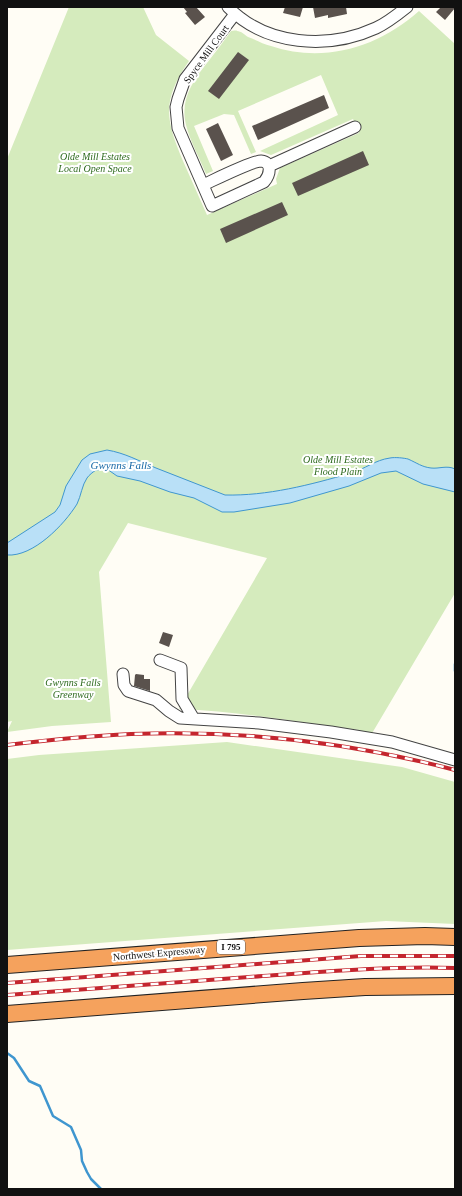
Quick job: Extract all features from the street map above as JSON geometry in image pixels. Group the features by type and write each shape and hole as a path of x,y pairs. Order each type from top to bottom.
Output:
{"highway":[{"name":"Northwest Expressway","path":"7,965 359,938 425,936 455,937"},
{"path":"7,1014 365,987 455,986"}],"street":[{"path":"231,11 251,25 287,39 324,42 361,35 378,27 407,7"},
{"name":"Spyce Mill Court","path":"231,11 185,79 176,108 178,128 212,206 264,182 270,171 269,166"},
{"path":"203,185 256,162 266,163 269,166 355,127"},
{"path":"160,660 181,668 182,699 194,719"},
{"path":"123,674 124,685 128,691 156,700 180,718 259,723 331,732 392,742 455,760"}],"green space":[{"path":"69,7 143,7 156,35 189,61 174,87 170,99 170,121 177,146 207,215 277,184 276,179 280,168 359,133 353,119 271,155 260,151 338,115 321,75 238,111 256,152 251,154 234,115 224,114 194,126 213,171 206,174 186,125 186,99 192,84 231,31 240,32 265,44 291,51 311,53 331,52 350,49 369,43 403,24 419,11 455,44 455,593 371,735 358,733 359,730 224,712 179,709 267,558 128,523 99,572 111,722 52,726 7,732 12,721 7,722 7,159"},
{"path":"227,742 402,767 455,782 455,924 386,921 7,950 7,759 39,755"}],"water":[{"name":"Gwynns Falls","path":"107,450 126,455 225,495 273,492 320,482 351,473 385,459 394,458 408,459 422,466 434,468 449,467 455,469 455,492 423,484 396,471 381,473 349,486 290,503 234,512 222,512 194,498 170,492 140,481 117,476 107,469 96,470 85,481 77,504 56,530 47,538 27,551 7,555 7,543 55,512 60,505 66,486 82,460 90,454"}],"building":[{"path":"183,7 196,7 205,17 195,25 185,13 187,12"},
{"path":"285,7 303,7 300,17 283,13"},
{"path":"313,7 346,7 347,14 328,18 328,15 315,18"},
{"path":"441,7 455,8 445,20 436,12"},
{"path":"238,52 249,60 219,99 208,91"},
{"path":"324,95 329,108 258,140 252,126"},
{"path":"218,123 233,155 221,161 206,129"},
{"path":"363,151 369,165 298,196 292,183"},
{"path":"282,202 288,215 226,243 220,229"},
{"path":"163,632 173,635 169,647 159,643"},
{"path":"136,674 144,675 144,679 150,679 150,691 134,686"}],"waterway":[{"path":"455,664 455,671"},
{"path":"7,1053 14,1058 29,1081 40,1086 53,1116 71,1127 81,1150 82,1161 87,1172 91,1179 101,1189"}],"railway":[{"path":"7,745 69,738 131,734 172,733 253,736 335,745 415,760 455,770"},
{"path":"7,983 361,956 455,956"},
{"path":"7,995 301,973 403,968 455,968"}],"park label":[{"name":"Olde Mill Estates Local Open Space","path":"95,162"},
{"name":"Olde Mill Estates Flood Plain","path":"338,464"},
{"name":"Gwynns Falls Greenway","path":"73,688"}]}
